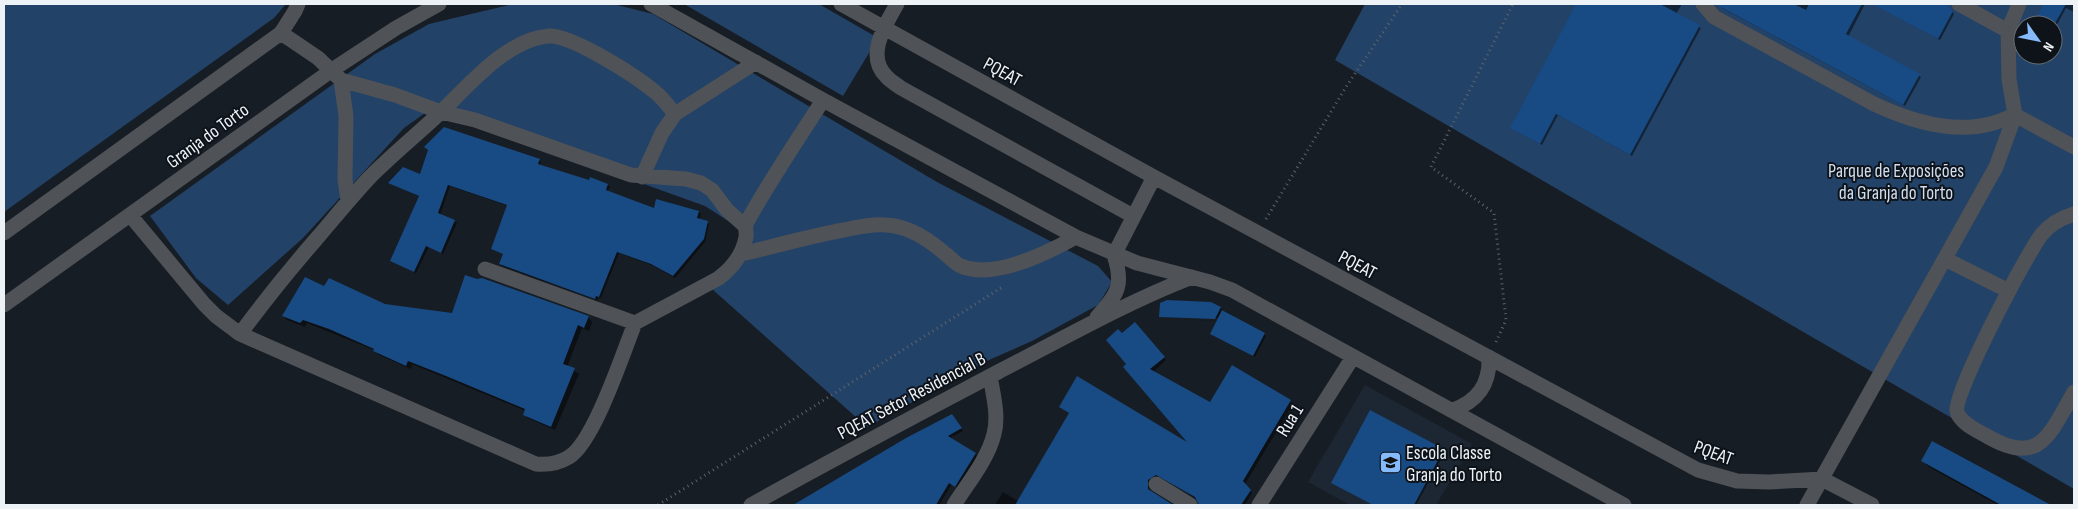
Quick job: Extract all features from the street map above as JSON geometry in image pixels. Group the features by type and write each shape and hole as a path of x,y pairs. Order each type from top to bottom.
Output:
{"street":[{"name":"Granja do Torto","path":"4,233 281,33 298,4"},
{"name":"Granja do Torto","path":"4,305 130,215 337,75 396,28 439,4"},
{"path":"651,4 1076,237 1114,255 1162,271 1192,277 1232,290 1624,505"},
{"name":"PQEAT","path":"841,4 1154,178 1698,470 1737,481 1822,479 1872,505"},
{"path":"897,4 884,27 877,49 879,68 886,77 901,88 1133,216"},
{"path":"1703,4 1714,17 1874,104 1900,116 1925,123 1976,127 1991,124 2015,115 2074,147"},
{"path":"1959,4 2008,31"},
{"path":"1807,505 1996,167 2015,115 2009,78 2008,31 2019,4"},
{"path":"281,33 301,45 337,75 441,112 475,120 642,177 686,179 701,183 712,190 727,210 745,226"},
{"path":"240,334 263,302 348,200 400,147 441,112 477,77 505,54 530,40 550,36 565,38 634,77 656,93 675,114"},
{"path":"642,177 662,133 675,114 756,62"},
{"path":"337,75 346,116 345,179 348,200"},
{"path":"130,215 204,304 216,316 240,334 536,464 552,465 570,457 582,443 599,414 635,323 728,272 741,254 746,234 745,226 771,181 823,100"},
{"path":"1091,323 1108,305 1120,282 1114,255 1154,178"},
{"path":"2074,214 2054,222 2041,235 2009,290 1960,392 1956,410 1959,417 1977,430 2004,445 2031,449 2042,443 2051,432 2074,392"},
{"path":"741,254 817,235 861,226 886,224 916,234 933,243 961,266 988,270 1009,266 1048,252 1076,237"},
{"path":"1945,259 2009,290"},
{"path":"485,269 635,323"},
{"name":"PQEAT Setor Residencial B","path":"751,505 852,448 1091,323 1157,291 1192,277"},
{"name":"Rua 1","path":"1259,505 1353,357"},
{"path":"1453,410 1474,400 1482,391 1490,369 1489,357"},
{"path":"954,505 986,452 994,434 995,404 990,376"},
{"path":"1156,484 1190,505"}],"path":[{"path":"1258,233 1346,86 1402,4"},
{"path":"1489,357 1506,320 1494,213 1431,167 1513,4"},
{"path":"658,505 1011,281"}],"shaded area":[{"name":"Escola Classe Granja do Torto","path":"1365,385 1472,444 1436,505 1350,505 1308,482"}],"green space":[{"path":"4,4 286,4 274,18 4,212"},
{"path":"513,4 613,4 653,14 937,182 1098,266 1112,282 1098,305 1032,341 989,360 867,427 703,281 739,252 742,230 705,206 432,108 404,128 303,238 228,305 196,278 150,216 375,54 429,24"},
{"path":"684,4 819,4 878,38 843,96"},
{"name":"Parque de Exposições da Granja do Torto","path":"1365,4 2074,4 2074,489 1335,60"}],"building":[{"path":"1576,4 1660,4 1700,25 1630,155 1556,114 1540,144 1510,128"},
{"path":"1715,4 1794,4 1806,10 1809,4 1862,4 1846,34 1920,74 1903,105"},
{"path":"1872,4 1947,4 1953,11 1938,39"},
{"path":"2044,4 2066,4 2060,15 2038,15"},
{"path":"444,127 540,159 538,164 589,180 590,177 608,184 606,190 654,208 656,199 699,211 697,218 708,221 704,239 673,276 651,264 617,252 599,297 596,296 595,299 499,264 503,254 491,249 507,205 448,185 438,213 455,220 441,253 426,246 414,272 390,261 419,196 388,183 403,167 420,174 428,150 424,147"},
{"path":"465,275 477,279 482,278 589,316 584,328 578,325 563,364 575,368 551,427 523,415 525,409 446,376 408,361 406,366 329,329 303,320 300,323 282,316 305,277 324,286 329,278 385,304 452,313"},
{"path":"1167,300 1211,302 1221,307 1215,319 1159,317 1160,303"},
{"path":"1222,310 1265,333 1253,356 1210,334"},
{"path":"1135,322 1165,357 1150,369 1210,402 1232,365 1291,400 1243,481 1251,490 1241,505 1199,505 1195,497 1156,475 1148,480 1148,489 1173,505 1015,505 1069,413 1059,407 1077,376 1187,442 1123,367 1126,364 1106,340 1118,329 1122,333"},
{"path":"1370,410 1444,449 1414,505 1373,505 1331,483"},
{"path":"952,414 962,428 948,436 976,453 955,487 949,483 936,505 793,505 906,438"},
{"path":"1932,441 2051,505 2001,505 1921,461"}],"place":[{"name":"Escola Classe Granja do Torto","path":"1390,463"}]}
